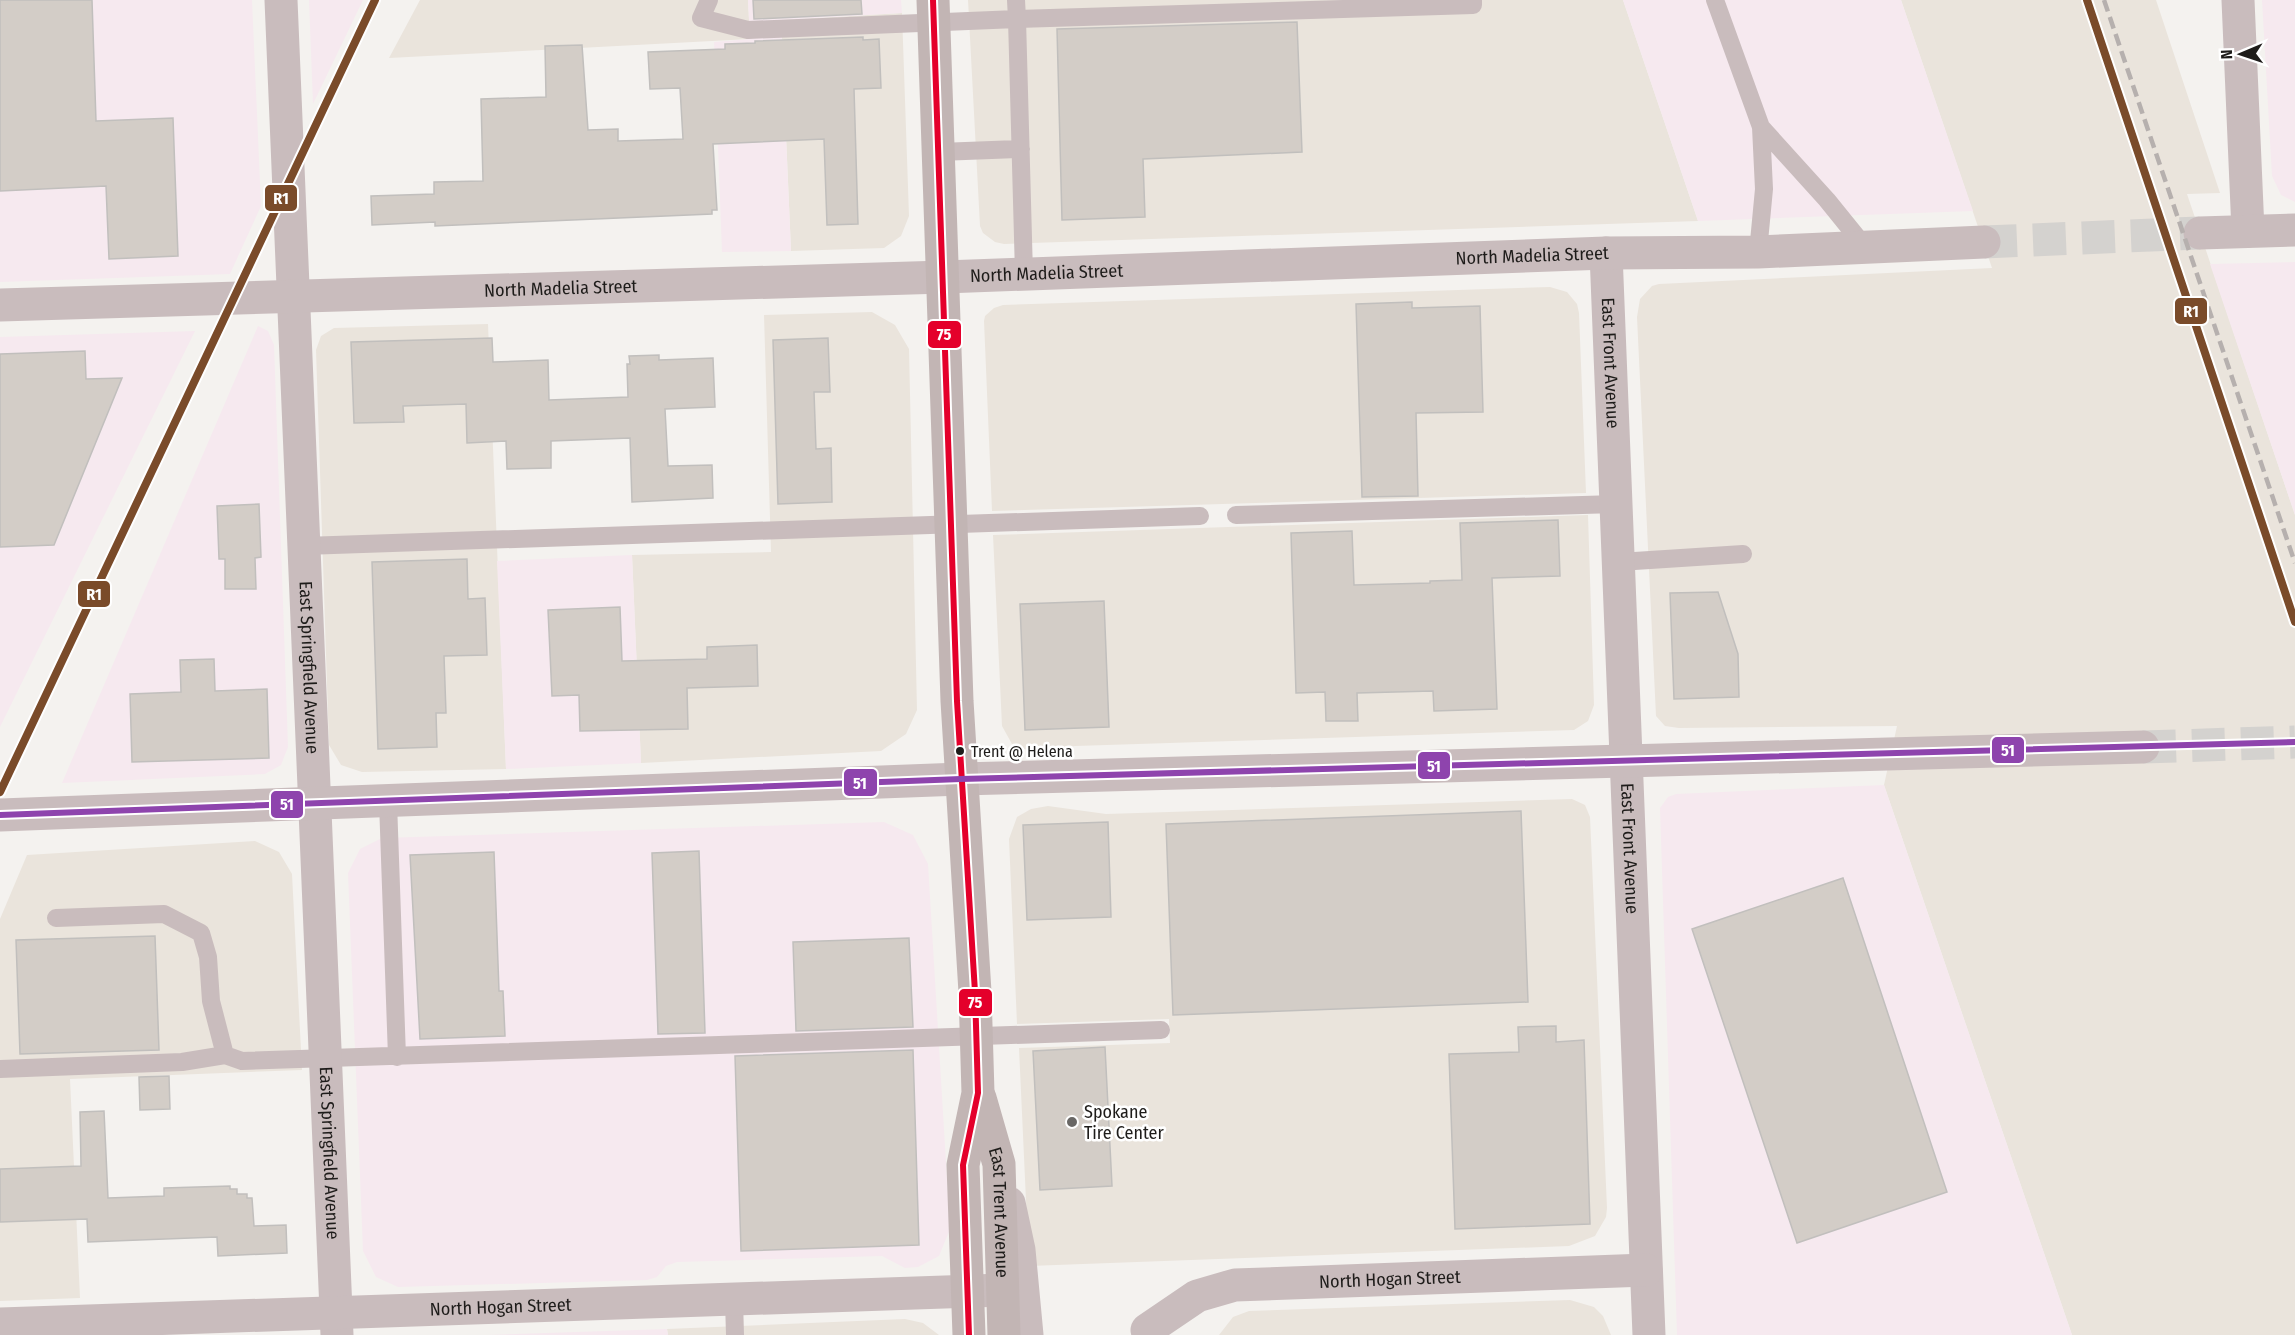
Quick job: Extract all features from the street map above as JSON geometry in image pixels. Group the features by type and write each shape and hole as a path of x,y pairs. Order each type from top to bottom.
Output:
{"main road":[{"name":"East Trent Avenue","path":"933,11 961,779 978,1093 963,1165 969,1335"},
{"name":"East Trent Avenue","path":"978,1093 999,1164 1004,1335"}],"street":[{"name":"East Springfield Avenue","path":"281,0 336,1324"},
{"path":"2238,0 2248,231"},
{"path":"2200,233 2295,230"},
{"name":"North Madelia Street","path":"0,305 944,277 1606,253 1758,252 1984,242"},
{"name":"East Front Avenue","path":"1606,253 1649,1335"},
{"path":"0,815 961,779 2143,747"},
{"path":"999,1164 1019,1250 1027,1335"},
{"name":"North Hogan Street","path":"1147,1330 1197,1296 1234,1285 1647,1270"},
{"name":"North Hogan Street","path":"0,1324 336,1324 734,1300 1003,1290"}],"lane":[{"path":"709,0 700,18 748,30 933,11 1017,19 1473,5 1473,0"},
{"path":"1016,0 1024,274"},
{"path":"1715,0 1761,127 1764,189 1758,252"},
{"path":"1761,127 1827,200 1865,248"},
{"path":"939,152 1021,149"},
{"path":"1236,516 1616,504"},
{"path":"304,546 1200,516"},
{"path":"1619,561 1743,554"},
{"path":"388,802 397,1057"},
{"path":"56,918 164,914 201,933 208,957 211,1001 225,1055"},
{"path":"0,1069 182,1062 225,1055 242,1061 326,1059 1161,1030"},
{"path":"734,1300 735,1335"}],"shaded area":[{"path":"0,0 252,0 261,206 230,274 0,282"},
{"path":"309,0 363,0 313,104"},
{"path":"420,0 748,0 750,39 389,58"},
{"path":"748,0 901,0 902,13 781,20 791,251 722,252 714,42 750,39"},
{"path":"968,0 1623,0 1698,221 1004,244 995,242 983,233 980,226"},
{"path":"1623,0 1901,0 1973,211 1698,221"},
{"path":"1901,0 2156,0 2220,193 2187,194 2295,515 2295,1335 2072,1335 1884,785 1897,726 1679,728 1665,726 1656,716 1637,317 1640,299 1652,286 1659,284 1992,268"},
{"path":"2262,0 2295,0 2295,202 2281,195 2272,176"},
{"path":"902,13 909,216 901,236 884,248 791,251 781,20"},
{"path":"2295,262 2295,515 2210,264"},
{"path":"1550,287 1567,292 1577,304 1579,313 1586,493 992,511 984,321 985,316 994,308 1003,305"},
{"path":"872,312 895,325 909,349 917,710 906,734 881,751 641,763 632,555 771,552 764,315"},
{"path":"488,324 506,769 362,772 341,765 329,745 316,350 321,336 334,328"},
{"path":"258,326 268,331 274,345 288,747 281,765 265,774 62,783"},
{"path":"195,331 0,727 0,337"},
{"path":"1588,515 1594,705 1588,721 1574,730 1075,746 1035,753 1012,744 1002,726 993,535"},
{"path":"632,555 641,763 506,769 497,561"},
{"path":"1884,785 2072,1335 1677,1335 1660,808 1668,797 1676,794"},
{"path":"1572,799 1585,805 1590,817 1607,1208 1606,1217 1595,1236 1569,1246 1029,1266 1019,1048 1170,1043 1169,1019 1017,1024 1009,839 1017,817 1031,809 1048,806 1106,814"},
{"path":"884,822 913,835 928,864 950,1229 939,1256 918,1267 905,1268 882,1256 677,1262 666,1266 657,1277 647,1280 398,1287 376,1277 363,1251 348,873 360,849 382,838"},
{"path":"255,841 279,852 292,874 302,1070 70,1079 80,1298 0,1301 0,919 27,855"},
{"path":"1570,1300 1594,1307 1603,1316 1611,1335 1219,1335 1233,1317 1249,1311"},
{"path":"905,1319 923,1323 939,1335 668,1335 667,1329"},
{"path":"667,1329 668,1335 489,1335"}],"building":[{"path":"0,0 92,0 96,121 173,118 178,256 109,259 106,186 0,191"},
{"path":"753,0 861,0 862,14 754,19"},
{"path":"1297,22 1302,152 1143,159 1145,217 1062,220 1057,29"},
{"path":"863,37 863,40 879,39 881,88 854,89 858,224 827,225 824,139 713,144 717,210 712,210 712,214 435,226 435,222 372,225 371,196 434,194 434,182 483,181 481,99 546,97 545,46 582,45 588,130 618,129 618,141 683,139 680,88 650,89 648,52 725,49 725,44 755,43 755,41"},
{"path":"1412,302 1412,308 1480,306 1483,412 1416,413 1418,496 1362,497 1356,304"},
{"path":"492,338 493,362 548,360 549,400 628,397 627,364 630,364 629,356 659,355 659,360 713,358 715,407 665,409 668,466 712,465 713,498 632,502 630,438 551,441 551,468 507,469 506,441 467,443 466,404 403,406 404,422 354,423 351,342"},
{"path":"828,338 830,392 814,392 816,449 831,448 832,502 778,504 773,340"},
{"path":"85,351 86,379 122,378 54,545 0,547 0,354"},
{"path":"259,504 261,557 255,558 256,589 225,589 225,559 219,559 217,506"},
{"path":"1558,520 1560,576 1492,578 1497,709 1434,711 1433,691 1357,693 1358,721 1326,721 1325,692 1296,693 1291,533 1352,531 1354,585 1430,583 1430,581 1462,580 1460,523"},
{"path":"467,559 468,599 485,598 487,655 444,656 446,713 436,713 437,747 378,749 372,562"},
{"path":"1718,592 1738,654 1739,697 1674,699 1670,593"},
{"path":"1104,601 1109,727 1025,730 1020,604"},
{"path":"620,607 622,661 707,659 707,647 757,645 758,686 687,688 688,729 580,731 579,695 552,696 548,610"},
{"path":"214,659 215,691 267,689 269,758 132,762 130,694 181,692 180,660"},
{"path":"1521,811 1528,1002 1173,1015 1166,824"},
{"path":"1108,822 1111,917 1027,920 1023,825"},
{"path":"699,851 705,1033 658,1034 652,853"},
{"path":"494,852 499,991 503,991 505,1036 420,1039 410,855"},
{"path":"1843,878 1947,1192 1797,1243 1692,929"},
{"path":"155,936 159,1050 20,1054 16,940"},
{"path":"909,938 913,1027 796,1031 793,942"},
{"path":"1556,1026 1556,1042 1584,1040 1590,1224 1455,1229 1449,1054 1519,1052 1518,1027"},
{"path":"1105,1047 1112,1186 1040,1190 1033,1051"},
{"path":"913,1050 919,1245 741,1251 735,1056"},
{"path":"169,1076 170,1109 140,1110 139,1077"},
{"path":"104,1111 108,1198 164,1196 164,1188 230,1186 230,1189 237,1189 237,1194 247,1194 247,1198 252,1198 254,1226 286,1225 287,1253 218,1256 217,1237 88,1242 87,1219 0,1222 0,1169 81,1166 80,1112"}],"tunnel":[{"path":"1984,242 2200,233"},
{"path":"2143,747 2295,742"}],"railway":[{"path":"0,792 375,0"},
{"path":"2104,0 2295,563"}],"transit line":[{"name":"R1","path":"0,792 375,0"},
{"name":"75","path":"933,0 957,701 975,992 978,1093 963,1165 969,1335"},
{"name":"R1","path":"2087,0 2295,622"},
{"name":"51","path":"0,815 961,779 2295,742"}],"place":[{"name":"Trent @ Helena","path":"960,751"},
{"name":"Spokane Tire Center","path":"1072,1122"}]}
